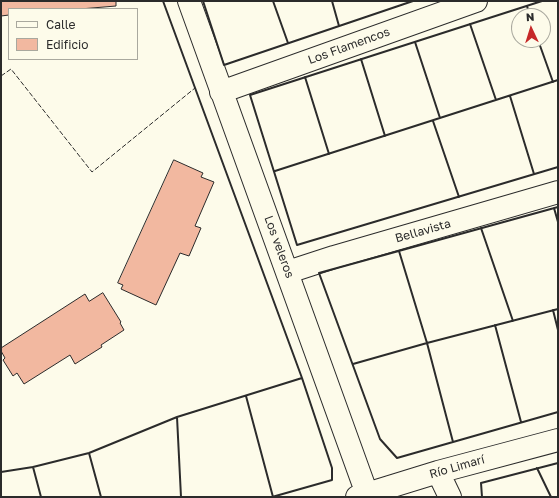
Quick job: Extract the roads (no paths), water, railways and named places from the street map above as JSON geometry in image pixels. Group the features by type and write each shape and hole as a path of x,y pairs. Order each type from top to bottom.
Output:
{"street":[{"name":"Los veleros","path":"189,1 288,272 362,496"},
{"name":"Los Flamencos","path":"222,92 476,1"},
{"name":"Bellavista","path":"288,272 328,258 558,192"},
{"name":"Río Limarí","path":"362,496 438,472 558,440"},
{"path":"438,472 450,497"}]}
